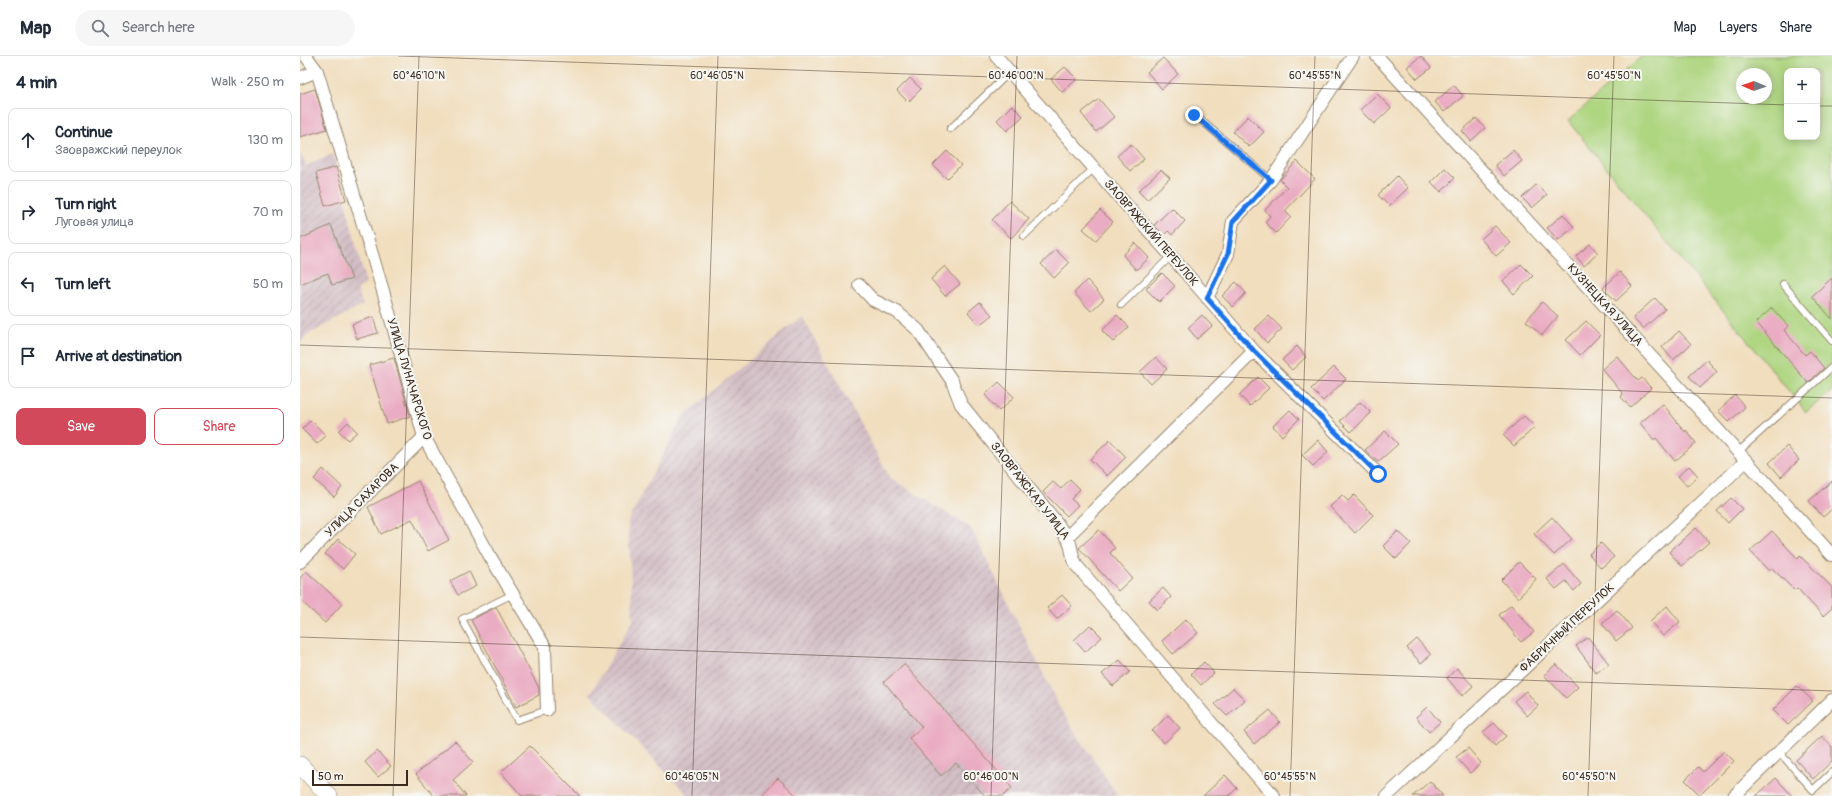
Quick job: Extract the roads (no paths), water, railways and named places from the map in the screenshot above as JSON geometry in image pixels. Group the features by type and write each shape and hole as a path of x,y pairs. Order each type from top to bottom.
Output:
{"main road":[{"path":"300,764 329,796"}],"street":[{"name":"УЛИЦА ЛУНАЧАРСКОГО","path":"306,56 318,71 424,437 544,647 548,710"},
{"name":"ЗАОВРАЖСКИЙ ПЕРЕУЛОК","path":"996,56 1254,351 1378,474"},
{"path":"1207,298 1228,254 1233,222 1271,180 1353,56"},
{"name":"КУЗНЕЦКАЯ УЛИЦА","path":"1379,57 1832,555"},
{"path":"300,78 318,71"},
{"name":"ЗАОВРАЖСКАЯ УЛИЦА","path":"859,285 873,300 897,312 918,330 952,381 961,404 1067,538 1076,564 1274,796"},
{"path":"1067,538 1254,351"},
{"name":"УЛИЦА САХАРОВА","path":"300,562 424,437"},
{"name":"ФАБРИЧНЫЙ ПЕРЕУЛОК","path":"1387,796 1746,461"},
{"path":"1734,796 1832,700"}],"lane":[{"path":"950,129 1010,72"},
{"path":"1194,115 1271,180"},
{"path":"1024,236 1094,168"},
{"path":"1120,305 1171,256"},
{"path":"1783,284 1832,341"},
{"path":"1738,452 1832,367"},
{"path":"513,594 462,619 517,720 548,710"},
{"path":"1779,752 1813,790 1832,772"}]}
